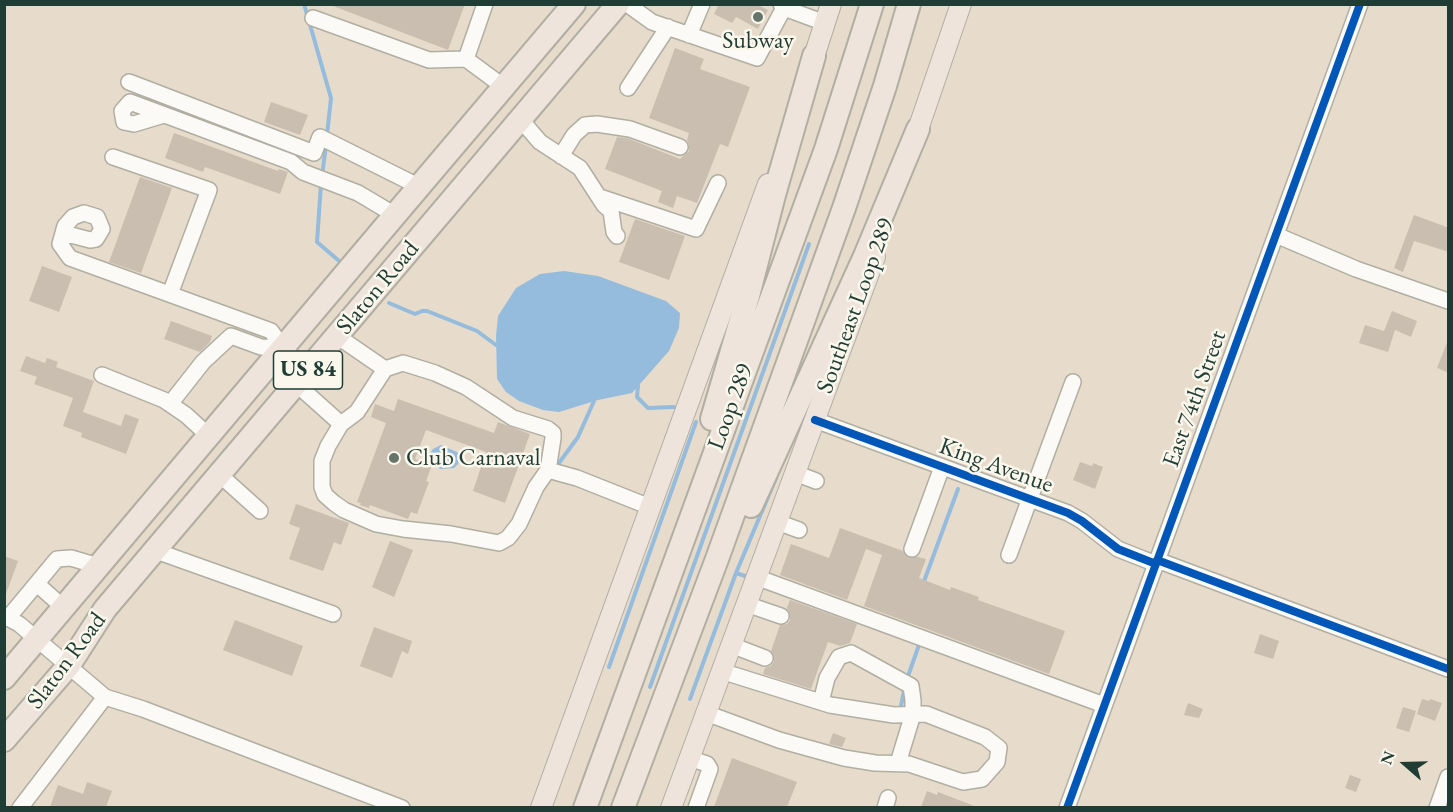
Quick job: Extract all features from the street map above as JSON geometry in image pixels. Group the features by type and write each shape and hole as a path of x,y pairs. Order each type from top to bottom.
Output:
{"highway":[{"name":"Slaton Road","path":"4,740 69,665 105,609 618,4"},
{"name":"Loop 289","path":"585,807 826,149 872,4"},
{"name":"Loop 289","path":"623,807 717,559 844,208 885,86 909,4"},
{"name":"Slaton Road","path":"4,678 420,187 570,6"},
{"path":"598,771 634,648 721,389 814,56"},
{"path":"632,783 661,733 709,602 865,256 918,129"}],"main road":[{"name":"Southeast Loop 289","path":"671,807 874,258 961,4"},
{"path":"541,807 828,14"}],"street":[{"path":"466,59 484,4"},
{"path":"627,4 652,22 757,58 784,6 828,14"},
{"path":"689,35 702,4"},
{"name":"East 74th Street","path":"1067,807 1360,4"},
{"path":"313,18 429,60 466,59 504,87"},
{"path":"627,88 668,27"},
{"path":"129,82 314,153 320,137 420,187"},
{"path":"164,115 291,162 303,172 358,193 394,215"},
{"path":"521,120 537,140 580,168 610,211 614,232 617,236"},
{"path":"561,156 574,135 585,125 597,124 630,129 680,147"},
{"path":"113,157 208,190 170,294"},
{"path":"600,197 696,229 718,183"},
{"path":"1276,236 1356,269 1449,301"},
{"path":"61,241 60,244 70,258 271,331 283,348 308,370 303,390 341,424"},
{"path":"170,404 203,363 231,336 261,347 283,348"},
{"path":"337,336 385,369"},
{"path":"403,363 435,373 466,387 513,418 548,429 553,433 553,438 548,470 536,487 519,524 508,538 499,543 442,532 385,526 344,510 325,495 322,487 322,461 341,424 357,412 385,369 403,363"},
{"path":"102,375 170,404 209,436"},
{"path":"1009,555 1073,382"},
{"name":"King Avenue","path":"815,420 1068,513 1118,549 1449,669"},
{"path":"912,549 942,467"},
{"path":"548,470 577,478 650,507"},
{"path":"795,473 816,482"},
{"path":"220,475 260,511"},
{"path":"777,522 799,530"},
{"path":"156,551 333,614"},
{"path":"98,566 71,558 57,559 6,619 19,624 105,697 143,709 402,807"},
{"path":"756,577 1104,705"},
{"path":"37,584 64,608"},
{"path":"746,604 781,616"},
{"path":"731,645 765,658"},
{"path":"820,702 827,678 839,657 851,652 911,686 914,700 913,714 898,763"},
{"path":"706,713 779,740 844,758 874,763 909,764 963,782 982,779 997,762 999,748 985,737 926,714 894,715 820,702 721,671"},
{"path":"20,807 105,697"},
{"path":"689,758 707,764 710,769 696,807"},
{"path":"1437,807 1449,777"}],"water":[{"path":"564,271 598,276 666,301 680,313 679,328 669,351 632,393 559,412 543,410 519,401 506,392 497,379 496,336 498,316 516,288 540,274"},
{"path":"441,445 459,453 461,461 454,468 440,469 429,455 433,449"}],"building":[{"path":"328,4 465,4 448,50"},
{"path":"719,4 756,4 768,10 758,29 736,17 732,23 714,14"},
{"path":"675,48 704,59 700,69 750,87 728,147 720,144 697,203 677,196 673,208 658,202 662,191 605,169 617,137 627,138 680,159 689,151 687,140 689,133 649,118"},
{"path":"271,102 308,115 300,135 264,122"},
{"path":"174,133 278,171 279,169 288,172 280,194 205,167 203,172 165,158"},
{"path":"140,177 172,188 141,273 109,262"},
{"path":"1414,215 1449,228 1449,252 1414,241 1403,272 1394,268"},
{"path":"635,219 685,236 669,280 619,262"},
{"path":"42,266 72,277 59,312 29,301"},
{"path":"1392,311 1417,321 1411,337 1395,330 1388,352 1359,343 1365,325 1384,331"},
{"path":"171,321 212,336 210,342 200,352 164,339"},
{"path":"1449,340 1449,373 1437,368"},
{"path":"26,356 45,363 47,358 58,362 56,367 94,381 83,412 121,426 125,414 139,419 126,454 81,437 82,433 63,426 73,398 34,384 37,377 20,371"},
{"name":"Club Carnaval","path":"398,399 494,433 498,422 530,434 505,503 473,491 486,452 426,430 415,459 432,465 426,481 429,482 417,514 411,512 408,519 370,505 369,508 360,505 361,503 357,502 386,423 371,417 375,404 394,411"},
{"path":"1080,462 1103,467 1095,489 1073,480"},
{"path":"296,504 349,523 341,545 334,542 323,571 289,559 300,528 289,524"},
{"path":"840,528 903,551 909,558 926,559 919,578 950,590 951,587 979,597 978,600 1065,631 1049,674 864,606 882,555 866,549 847,600 780,575 791,544 829,558"},
{"path":"390,541 413,550 394,597 372,587"},
{"path":"4,556 18,561 6,594 4,594"},
{"path":"790,600 857,624 850,643 840,646 828,642 811,689 763,674 765,668 771,666 774,661 771,651 780,625 787,624 790,620 787,608"},
{"path":"235,620 303,646 292,676 223,650"},
{"path":"374,627 412,641 408,654 402,651 392,678 360,666"},
{"path":"1260,634 1279,641 1273,659 1254,653"},
{"path":"1422,699 1442,703 1435,721 1417,714"},
{"path":"1188,703 1203,709 1199,718 1184,715"},
{"path":"1403,707 1416,711 1409,732 1396,728"},
{"path":"833,733 846,738 842,747 829,744"},
{"path":"732,758 797,782 787,807 714,807"},
{"path":"1350,775 1361,779 1356,792 1345,788"},
{"path":"87,782 112,791 106,807 50,807 58,785 83,794"},
{"path":"927,791 937,795 938,792 977,807 921,807"}],"waterway":[{"path":"304,4 331,98 327,135"},
{"path":"322,176 326,145"},
{"path":"321,184 317,242 338,260"},
{"path":"650,687 809,244"},
{"path":"389,303 415,314 427,311 477,331 496,345"},
{"path":"638,385 637,397 648,408 674,407"},
{"path":"559,463 578,437 594,401"},
{"path":"609,667 696,422"},
{"path":"751,578 736,573 776,478"},
{"path":"923,584 958,489"},
{"path":"690,699 736,573"},
{"path":"907,679 919,642"},
{"path":"900,711 905,686"}],"cycle path":[{"path":"1067,808 1360,4"},
{"path":"815,420 1068,513 1118,549 1156,564"},
{"path":"1157,560 1448,669"}],"place":[{"name":"Subway","path":"758,17"},
{"name":"Club Carnaval","path":"394,458"}]}
